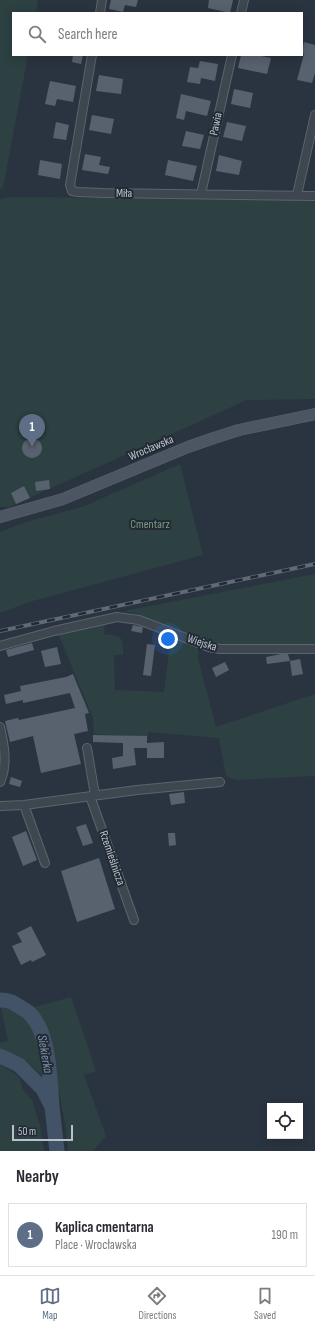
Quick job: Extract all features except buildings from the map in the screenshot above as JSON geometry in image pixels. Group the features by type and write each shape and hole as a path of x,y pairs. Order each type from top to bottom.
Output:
{"main road":[{"name":"Wrocławska","path":"0,517 63,499 188,447 214,438 239,430 315,414"}],"street":[{"path":"100,12 102,0"},
{"path":"241,12 244,0"},
{"name":"Miła","path":"92,56 70,185 72,191 315,196"},
{"name":"Pawia","path":"201,194 232,56"},
{"path":"297,195 315,115"},
{"name":"Wiejska","path":"0,646 77,625 109,618 123,617 139,620 209,647 220,649 315,649"},
{"path":"0,727 3,739 5,761 0,782"},
{"name":"Rzemieślnicza","path":"87,748 93,796 134,920"},
{"path":"0,806 24,805 220,782"},
{"path":"24,805 45,863"}],"green space":[{"path":"0,0 38,0 36,12 12,12 12,56 28,56 3,187 0,189"},
{"path":"10,197 315,200 315,399 247,400 9,507 0,507 0,199"},
{"name":"Cmentarz","path":"180,464 203,555 29,602 0,613 0,532 26,522 82,507"},
{"path":"315,574 315,646 225,645 209,643 137,614 124,611"},
{"path":"105,622 104,634 114,635 120,638 123,644 123,655 114,655 115,690 164,692 171,635 199,646 198,658 216,727 315,694 315,776 236,780 226,776 219,738 148,732 148,737 94,734 93,718 58,633"},
{"path":"71,997 96,1071 84,1075 106,1136 93,1151 68,1151 65,1123 49,1039 42,1020 28,1005 35,1007"},
{"path":"0,1003 11,1005 20,1010 35,1028 40,1039 46,1062 46,1072 41,1074 22,1059 0,1051 0,1043 8,1041"},
{"path":"0,1065 20,1078 22,1088 32,1100 40,1126 44,1151 0,1151"}],"waterway":[{"name":"Siekierka","path":"0,1000 6,1000 27,1011 35,1020 41,1031 48,1056 52,1107"},
{"path":"0,1056 19,1065 43,1089 52,1107 57,1151"}],"railway":[{"path":"0,631 315,564"}],"place":[{"name":"Kaplica cmentarna","path":"32,447"}]}
